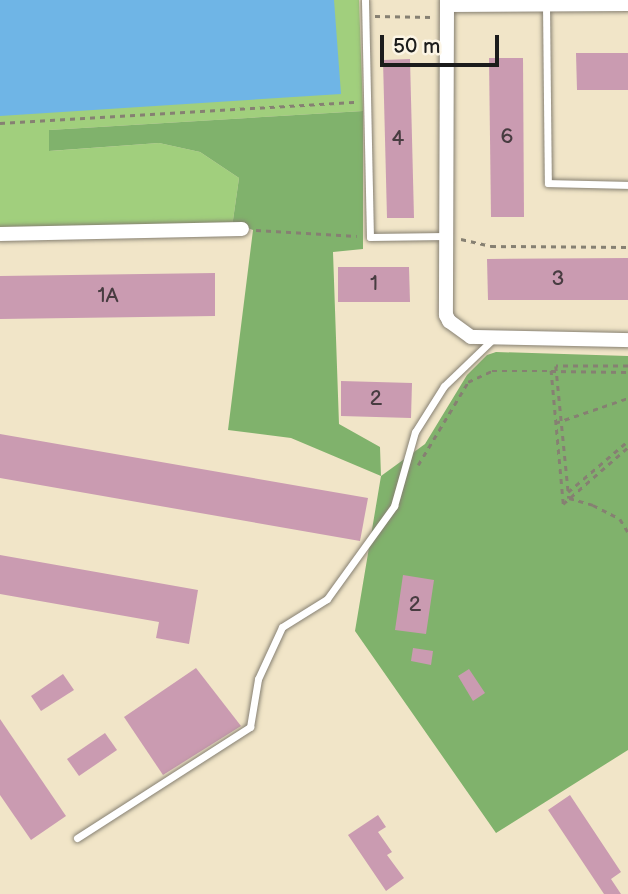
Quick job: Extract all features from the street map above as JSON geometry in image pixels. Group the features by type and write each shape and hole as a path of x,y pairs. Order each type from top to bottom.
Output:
{"street":[{"path":"628,4 447,2 446,236 446,315 454,327 464,333 494,338 628,340"},
{"path":"0,234 242,229"}],"lane":[{"path":"365,0 370,237 446,236"},
{"path":"547,4 548,183 628,185"},
{"path":"77,838 250,727 258,679 282,627 327,599 394,506 415,432 444,386 494,338"}],"path":[{"path":"365,16 440,17 447,2"},
{"path":"0,124 366,102"},
{"path":"242,229 370,237"},
{"path":"446,236 491,246 628,247"},
{"path":"569,498 556,366 628,366"},
{"path":"414,472 468,382 492,371 628,372"},
{"path":"551,372 563,504 628,447"},
{"path":"555,423 628,398"},
{"path":"568,492 628,441"},
{"path":"569,498 593,505 620,519 628,532"}],"green space":[{"path":"0,0 359,0 363,111 49,130 50,151 159,143 200,152 239,178 232,227 0,228"},
{"path":"363,111 363,249 333,252 339,424 380,447 381,476 291,438 228,430 253,230 242,226 232,227 239,178 200,152 159,143 49,151 49,130"},
{"path":"496,352 628,356 628,750 496,833 355,631 381,476 425,444 467,375 487,355"}],"water":[{"path":"0,0 334,0 341,94 0,116"}],"building":[{"path":"576,53 628,53 628,90 577,90"},
{"path":"489,58 523,58 524,217 491,217"},
{"path":"410,59 414,218 387,218 383,60"},
{"path":"628,258 628,300 488,300 487,259"},
{"path":"338,267 409,267 410,302 338,302"},
{"path":"215,273 215,316 0,319 0,276"},
{"path":"341,381 412,383 411,418 341,416"},
{"path":"0,434 368,498 360,541 0,478"},
{"path":"0,555 198,590 189,644 156,638 159,622 0,594"},
{"path":"403,575 434,580 426,634 395,630"},
{"path":"413,648 433,651 431,665 411,661"},
{"path":"196,668 241,726 163,775 124,717"},
{"path":"469,669 485,693 473,701 458,676"},
{"path":"63,674 74,690 41,711 31,696"},
{"path":"0,719 66,816 31,840 0,795"},
{"path":"105,733 117,750 79,776 67,759"},
{"path":"570,795 621,872 611,879 621,894 604,894 548,810"},
{"path":"378,815 386,827 378,832 392,852 387,855 404,878 386,891 348,835"}]}
